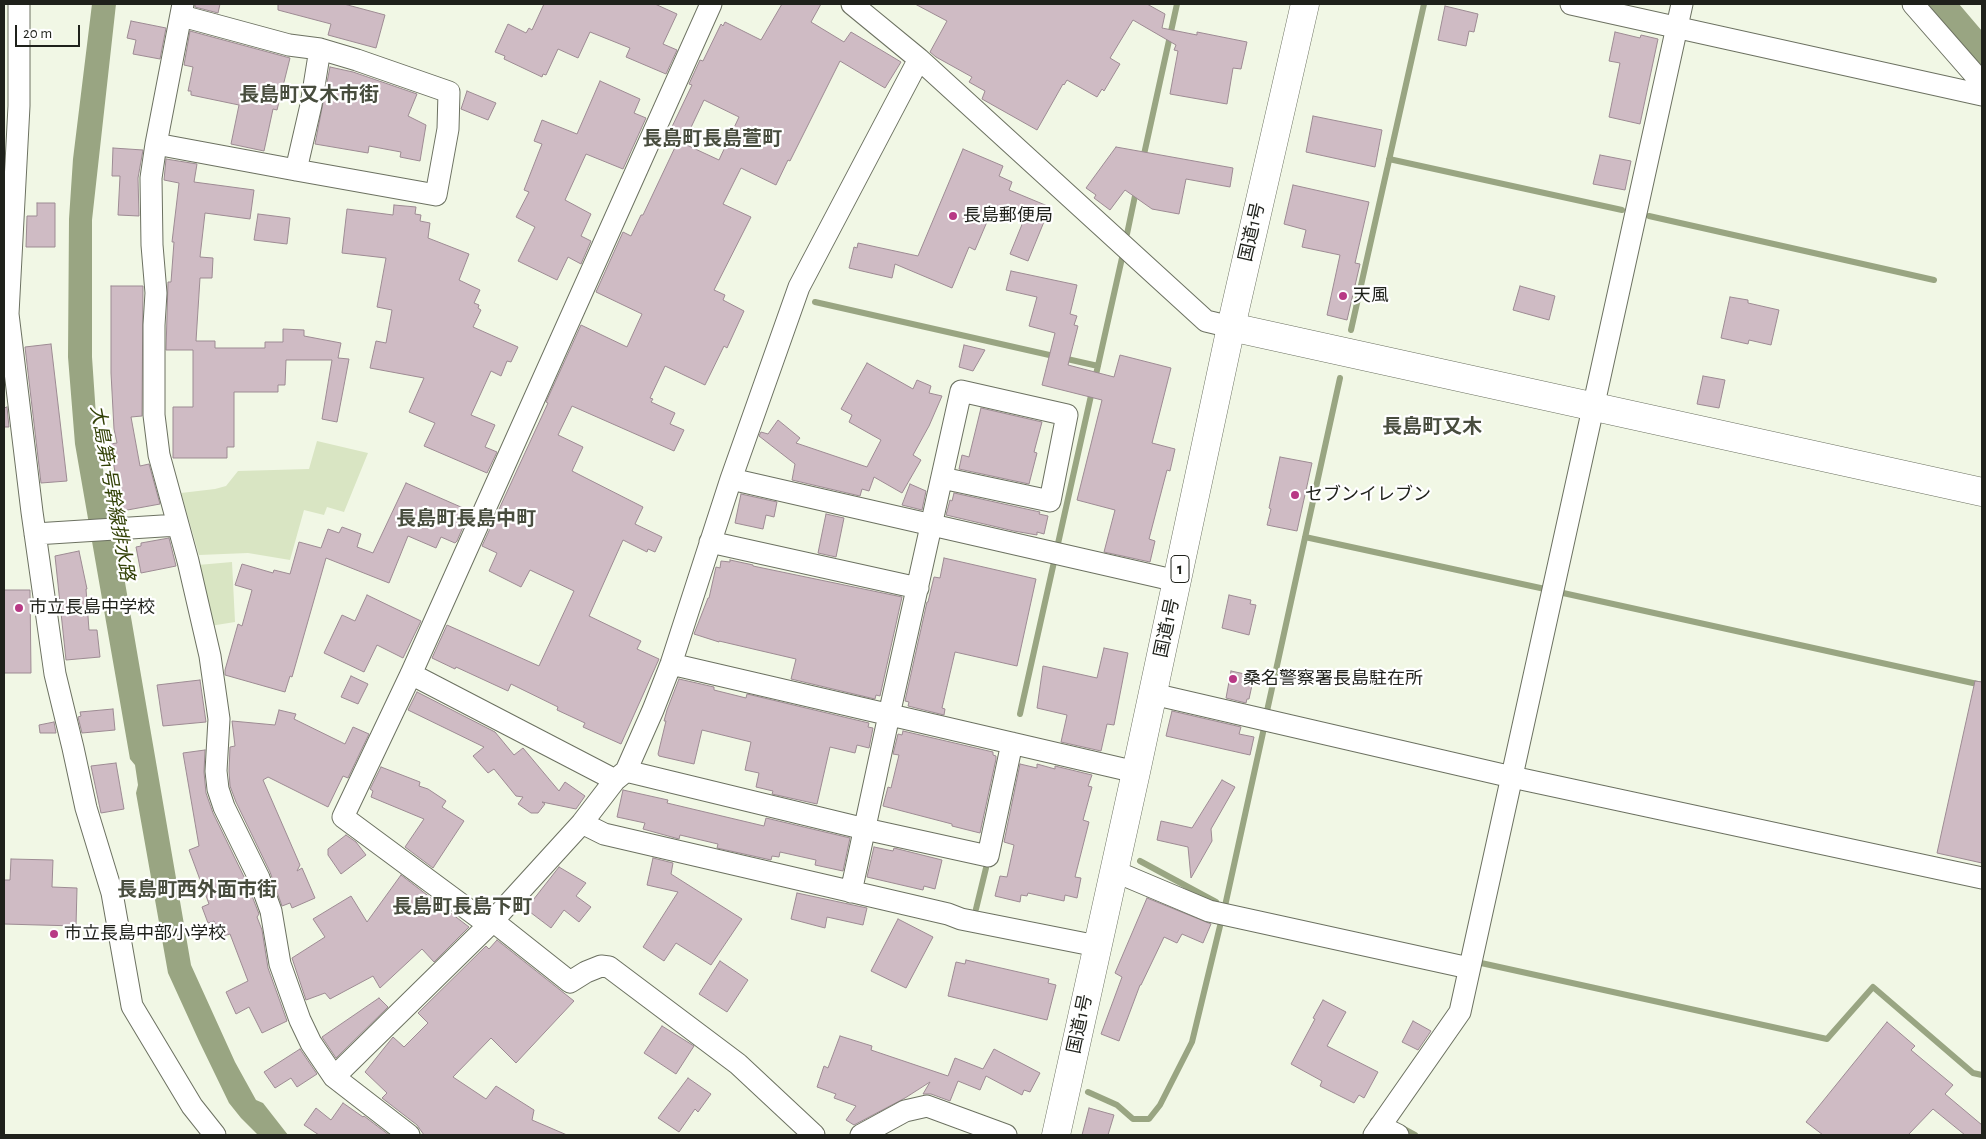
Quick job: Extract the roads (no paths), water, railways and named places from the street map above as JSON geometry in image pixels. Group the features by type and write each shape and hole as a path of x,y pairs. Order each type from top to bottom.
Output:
{"main road":[{"name":"国道1号","path":"1056,1135 1231,327 1305,4"},
{"path":"1231,327 1982,492"}],"street":[{"path":"19,4 19,106 6,314 55,674 86,808 112,892 132,1006 192,1106 215,1135"},
{"path":"711,4 410,674 343,818 491,923 570,982 586,972 601,966 609,967 738,1064 814,1135"},
{"path":"852,4 919,59 1206,321 1231,327"},
{"path":"1571,4 1982,95"},
{"path":"1384,1132 1460,1012 1682,4"},
{"path":"1913,4 1982,83"},
{"path":"156,144 436,195 448,130 448,92 357,60 320,49 289,45 182,10 156,144 151,178 152,245 155,276 154,415 158,455 178,524 210,656 219,719 216,771 218,789 224,807 259,878 272,911 280,964 300,1020 311,1043 334,1076 409,1135"},
{"path":"296,170 311,105 320,49"},
{"path":"334,1076 491,923 582,823 620,776 653,710 671,664 730,479 799,287 919,59"},
{"path":"851,892 942,478 962,391 1067,414 1050,502 942,478"},
{"path":"730,479 1177,581"},
{"path":"35,534 178,524"},
{"path":"710,542 918,588"},
{"path":"671,664 1136,772"},
{"path":"410,674 620,776 988,856 1012,743"},
{"path":"1153,694 1512,777 1982,878"},
{"path":"582,823 604,834 961,918 1097,946"},
{"path":"1114,870 1209,911 1469,968"},
{"path":"861,1135 905,1111 926,1106 1006,1135"}],"waterway":[{"path":"1143,159 1177,4"},
{"path":"1351,330 1424,4"},
{"path":"1389,159 1622,210"},
{"path":"1127,234 1136,191"},
{"path":"1649,216 1934,280"},
{"path":"1095,379 1122,258"},
{"path":"815,302 1098,366"},
{"path":"1267,711 1340,378"},
{"path":"1057,548 1092,391"},
{"path":"1305,537 1545,589"},
{"path":"1020,714 1054,562"},
{"path":"1563,593 1982,685"},
{"path":"1225,906 1264,728"},
{"path":"1140,861 1216,902"},
{"path":"976,909 986,868"},
{"path":"1088,1092 1117,1105 1133,1119 1149,1119 1160,1105 1192,1042 1220,926"},
{"path":"1481,963 1827,1039 1873,987 1973,1073 1982,1075"},
{"path":"1402,1128 1415,1135"}],"place":[{"name":"長島郵便局","path":"953,216"},
{"name":"天風","path":"1343,296"},
{"name":"セブンイレブン","path":"1295,495"},
{"name":"市立長島中学校","path":"19,608"},
{"name":"桑名警察署長島駐在所","path":"1233,679"},
{"name":"市立長島中部小学校","path":"54,934"}],"district":[{"name":"長島町又木市街","path":"309,95"},
{"name":"長島町長島萱町","path":"712,139"},
{"name":"長島町又木","path":"1432,427"},
{"name":"長島町長島中町","path":"466,519"},
{"name":"長島町西外面市街","path":"197,890"},
{"name":"長島町長島下町","path":"462,907"}],"water label":[{"name":"大島第1号幹線排水路","path":"112,493"}]}
